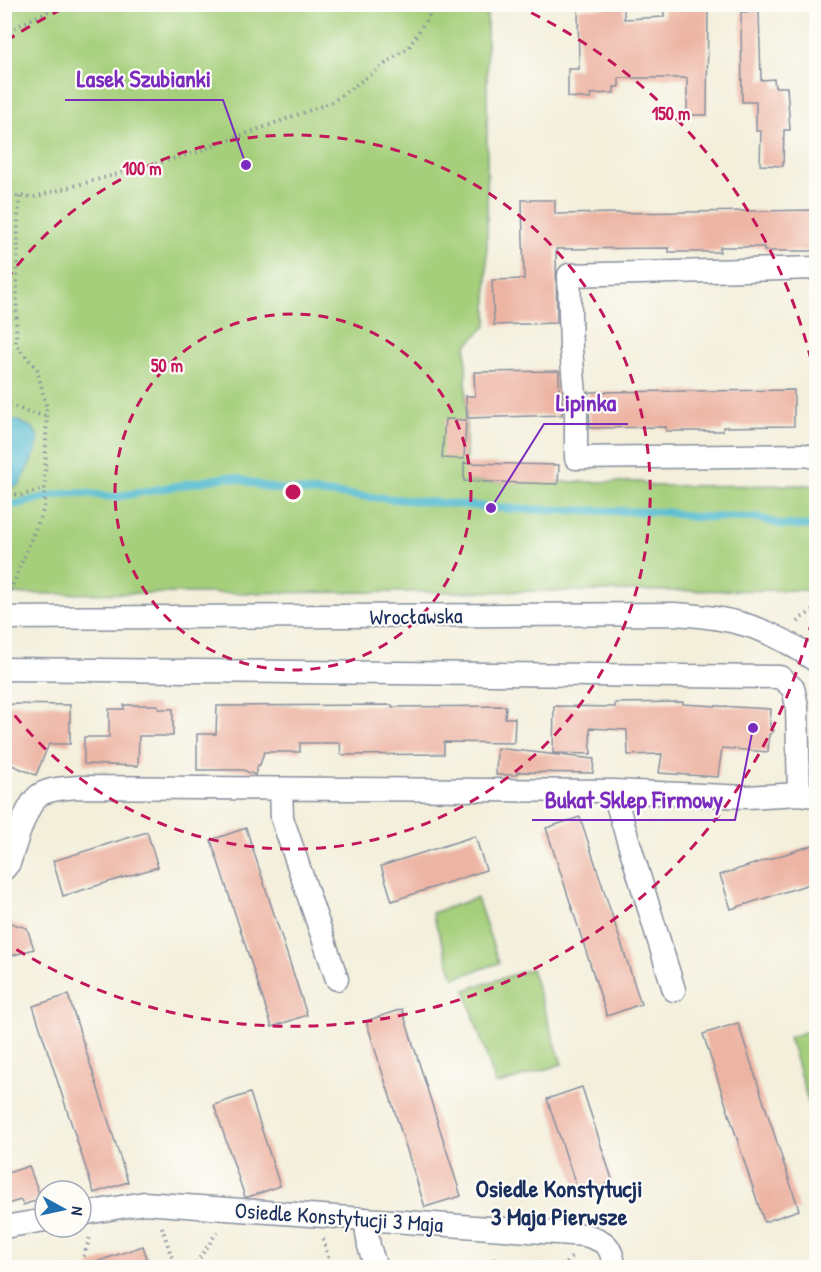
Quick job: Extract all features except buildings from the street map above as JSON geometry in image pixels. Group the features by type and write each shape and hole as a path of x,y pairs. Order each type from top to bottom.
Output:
{"street":[{"path":"816,268 569,275 571,349 576,406 576,458 803,455 816,458"},
{"name":"Wrocławska","path":"6,608 705,615 736,621 767,632 797,646 816,661"},
{"path":"4,669 780,677 793,688 808,795 747,797 613,791 79,787 57,789 40,794 30,805 9,863 4,869"},
{"path":"281,789 282,818 337,979"},
{"path":"613,791 674,990"},
{"name":"Osiedle Konstytucji 3 Maja","path":"93,1212 154,1203 585,1234 603,1240 612,1252 615,1268"},
{"path":"364,1219 376,1268"},
{"path":"4,1227 33,1222"}],"path":[{"path":"4,33 62,4"},
{"path":"4,195 34,197 194,153 332,102 409,47 436,4"},
{"path":"6,608 44,508 47,409 37,369 16,345 20,196"},
{"path":"4,402 27,412 46,416"},
{"path":"4,490 20,496 44,492"},
{"path":"154,1203 175,1268"},
{"path":"193,1268 233,1209"},
{"path":"80,1268 85,1239"},
{"path":"492,1258 495,1268"}],"green space":[{"path":"4,5 487,5 487,325 466,346 466,482 640,482 654,486 816,486 816,590 5,594"},
{"path":"477,898 499,963 454,978 432,913"},
{"path":"531,969 562,1064 496,1085 465,990"},
{"path":"816,1029 816,1107 810,1108 789,1037"}],"water":[{"path":"5,415 33,428 39,438 36,451 20,484 15,487 5,483"}],"waterway":[{"path":"4,507 62,494 85,493 115,497 227,477 277,489 513,509 666,512 692,517 758,518 782,525 816,526"}],"place":[{"name":"Lasek Szubianki","path":"246,165"},
{"name":"Lipinka","path":"491,508"},
{"name":"Bukat Sklep Firmowy","path":"753,728"}],"district":[{"name":"Osiedle Konstytucji 3 Maja Pierwsze","path":"559,1203"}]}
